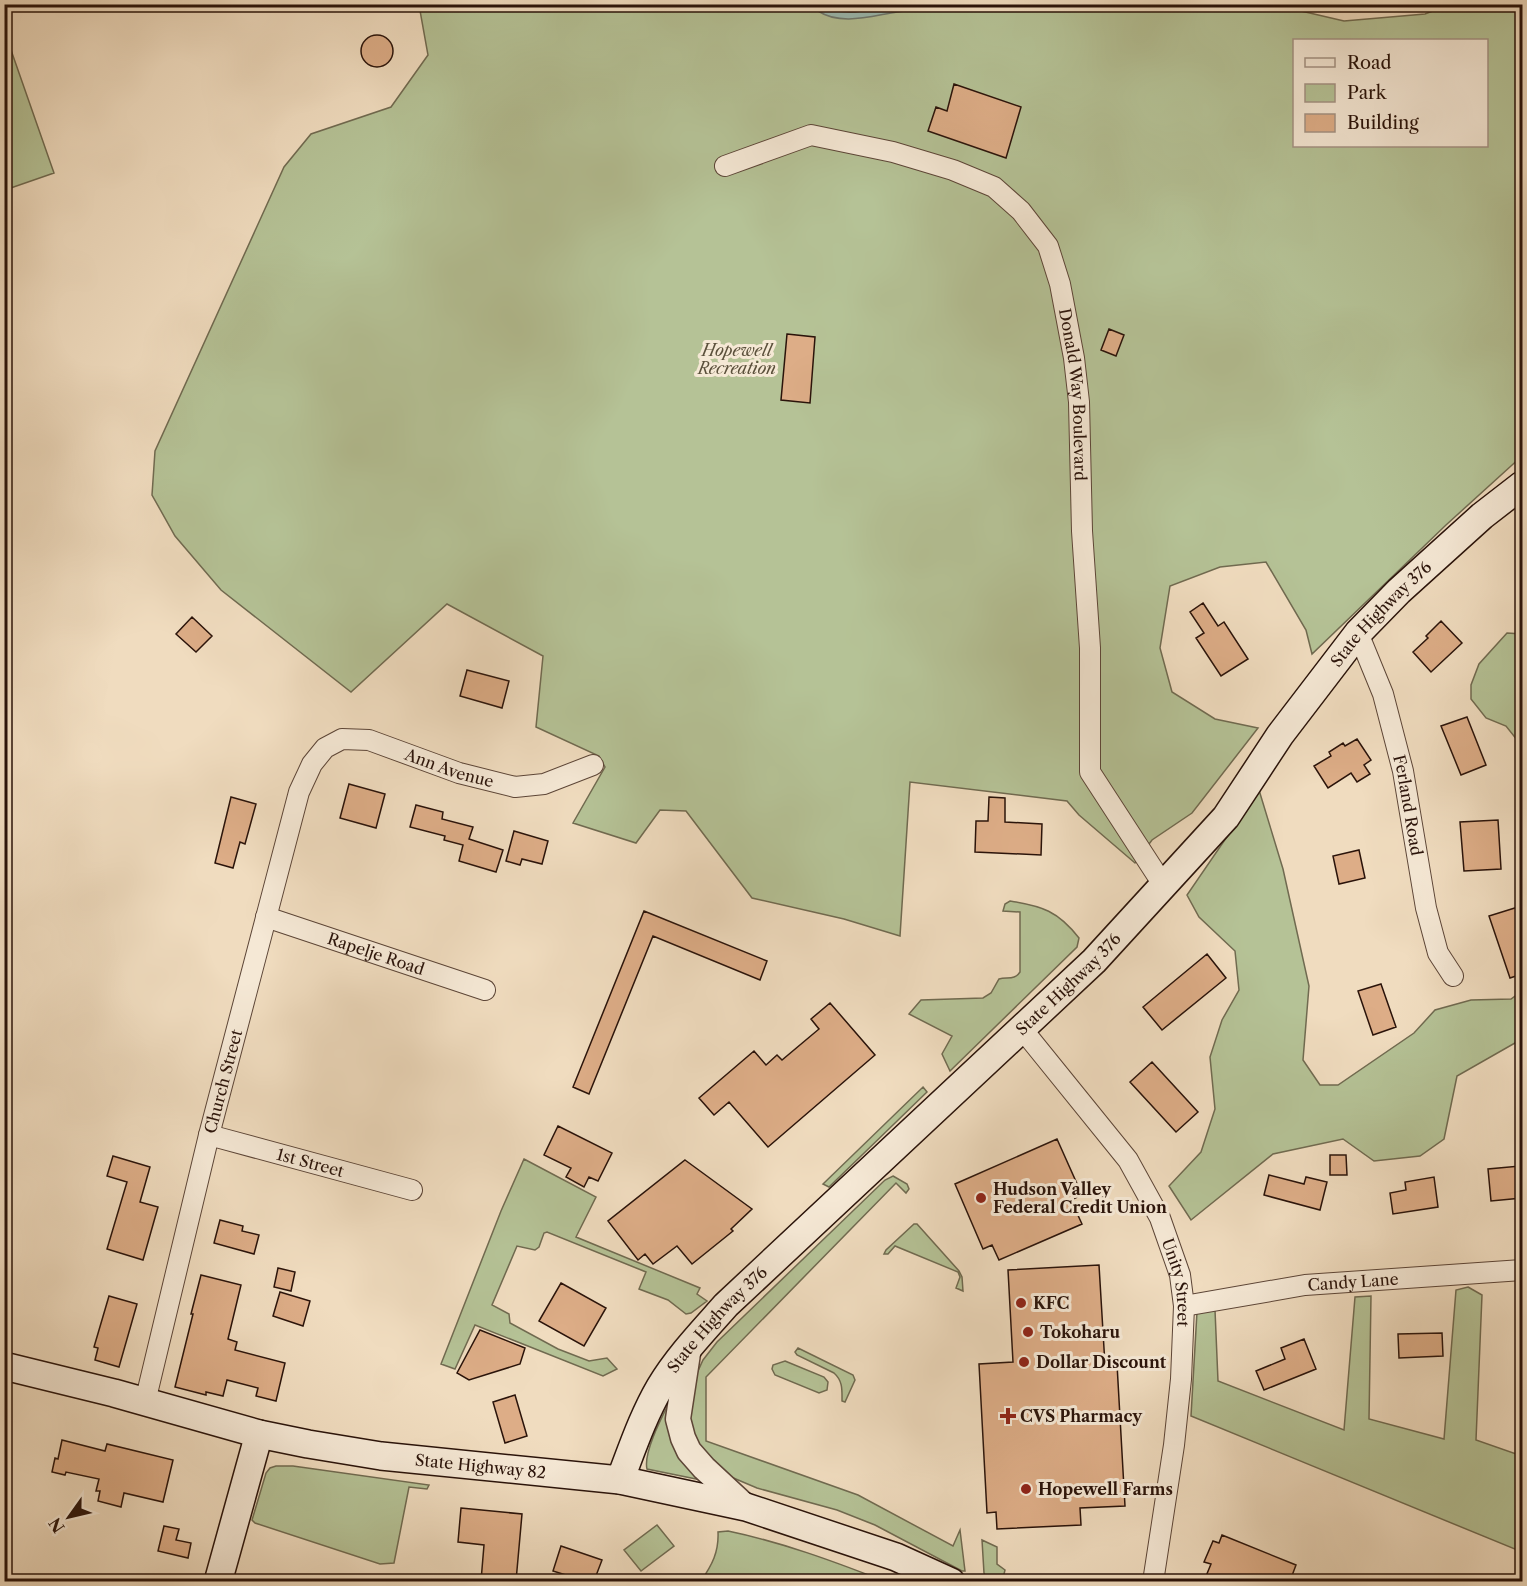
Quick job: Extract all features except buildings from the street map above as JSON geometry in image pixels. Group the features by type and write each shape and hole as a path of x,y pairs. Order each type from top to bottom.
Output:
{"main road":[{"name":"State Highway 376","path":"620,1480 639,1429 660,1387 689,1347 726,1305 1094,961 1226,817 1280,735 1358,633 1399,591 1465,531 1522,485"},
{"name":"State Highway 82","path":"4,1366 259,1434 381,1455 620,1480 746,1507 896,1557 951,1581"},
{"path":"218,1581 259,1434"}],"street":[{"name":"Donald Way Boulevard","path":"725,166 811,135 893,152 954,171 994,188 1021,211 1048,246 1060,284 1074,358 1079,402 1082,531 1090,648 1090,772 1164,886"},
{"name":"Ferland Road","path":"1358,633 1383,694 1403,771 1425,908 1438,953 1453,976"},
{"name":"Ann Avenue","path":"312,764 325,748 342,739 369,740 459,773 515,787 544,784 593,765"},
{"name":"Church Street","path":"144,1402 209,1135 298,792 312,764"},
{"name":"Rapelje Road","path":"266,917 485,990"},
{"name":"Unity Street","path":"1022,1029 1128,1160 1160,1218 1180,1275 1184,1306 1181,1379 1174,1445 1153,1581"},
{"name":"1st Street","path":"209,1135 412,1190"},
{"name":"Candy Lane","path":"1184,1306 1305,1285 1522,1270"},
{"path":"689,1347 678,1419 683,1438 689,1451 704,1468 746,1507"}],"green space":[{"name":"Hopewell Recreation","path":"1271,4 1344,21 1425,14 1448,5 1522,5 1522,456 1446,525 1312,654 1306,630 1266,562 1220,567 1170,586 1160,648 1172,692 1215,719 1258,728 1192,813 1152,840 1135,863 1079,815 1067,801 910,782 900,936 844,919 752,898 686,811 660,810 636,843 573,823 605,767 599,756 536,727 543,656 447,604 351,692 221,590 175,536 152,495 155,451 284,167 311,134 391,107 428,55 419,5"},
{"path":"4,30 54,173 5,190 4,190"},
{"path":"1507,633 1522,634 1522,746 1506,726 1486,718 1471,699 1471,685 1479,664"},
{"path":"1259,790 1283,869 1309,986 1303,1060 1320,1085 1338,1085 1414,1033 1435,1010 1471,1000 1511,999 1522,991 1522,1039 1457,1076 1444,1139 1420,1156 1374,1161 1343,1139 1273,1154 1191,1220 1169,1186 1201,1152 1215,1109 1210,1057 1222,1020 1239,990 1235,951 1199,917 1187,895"},
{"path":"1010,901 1049,911 1064,922 1079,938 1077,947 950,1071 942,1054 952,1036 909,1014 921,1000 983,998 991,993 999,979 1018,975 1020,972 1020,912 1003,911 1005,904"},
{"path":"923,1087 927,1092 829,1187 823,1184"},
{"path":"524,1159 596,1197 576,1237 700,1288 697,1294 707,1301 686,1314 668,1300 639,1289 646,1272 547,1232 544,1233 539,1247 535,1250 517,1246 492,1305 509,1314 510,1323 558,1349 589,1361 607,1358 617,1369 603,1376 475,1325 455,1369 441,1364 501,1211"},
{"path":"893,1176 907,1184 909,1189 906,1193 896,1183 706,1377 706,1441 858,1495 953,1546 960,1530 965,1571 875,1525 837,1510 757,1488 724,1474 707,1460 688,1424 693,1382 703,1360 717,1342 885,1180"},
{"path":"914,1224 917,1224 959,1271 963,1291 956,1288 960,1277 958,1272 895,1246 888,1254 884,1254"},
{"path":"1468,1287 1482,1295 1476,1440 1522,1456 1522,1552 1191,1416 1197,1312 1215,1310 1218,1381 1344,1430 1355,1297 1371,1296 1369,1419 1444,1439 1456,1290"},
{"path":"798,1348 853,1375 855,1380 845,1402 842,1401 841,1386 837,1376 797,1355 795,1352"},
{"path":"785,1361 824,1377 828,1382 827,1390 819,1393 775,1375 773,1365"},
{"path":"671,1399 701,1480 647,1469 651,1444"},
{"path":"293,1466 429,1485 427,1489 409,1487 394,1563 380,1564 255,1523 252,1520 266,1473 270,1468"},
{"path":"657,1525 674,1546 641,1571 624,1550"},
{"path":"728,1531 807,1553 884,1581 701,1581 714,1558 718,1532"},
{"path":"982,1540 997,1547 997,1564 1005,1570 1004,1574 1020,1581 988,1581 984,1573"}],"water":[{"path":"820,4 929,5 913,10 846,19 827,16 818,11"}],"place":[{"name":"Hudson Valley Federal Credit Union","path":"981,1198"},
{"name":"KFC","path":"1021,1303"},
{"name":"Tokoharu","path":"1028,1332"},
{"name":"Dollar Discount","path":"1024,1362"},
{"name":"CVS Pharmacy","path":"1008,1416"},
{"name":"Hopewell Farms","path":"1026,1489"}]}
